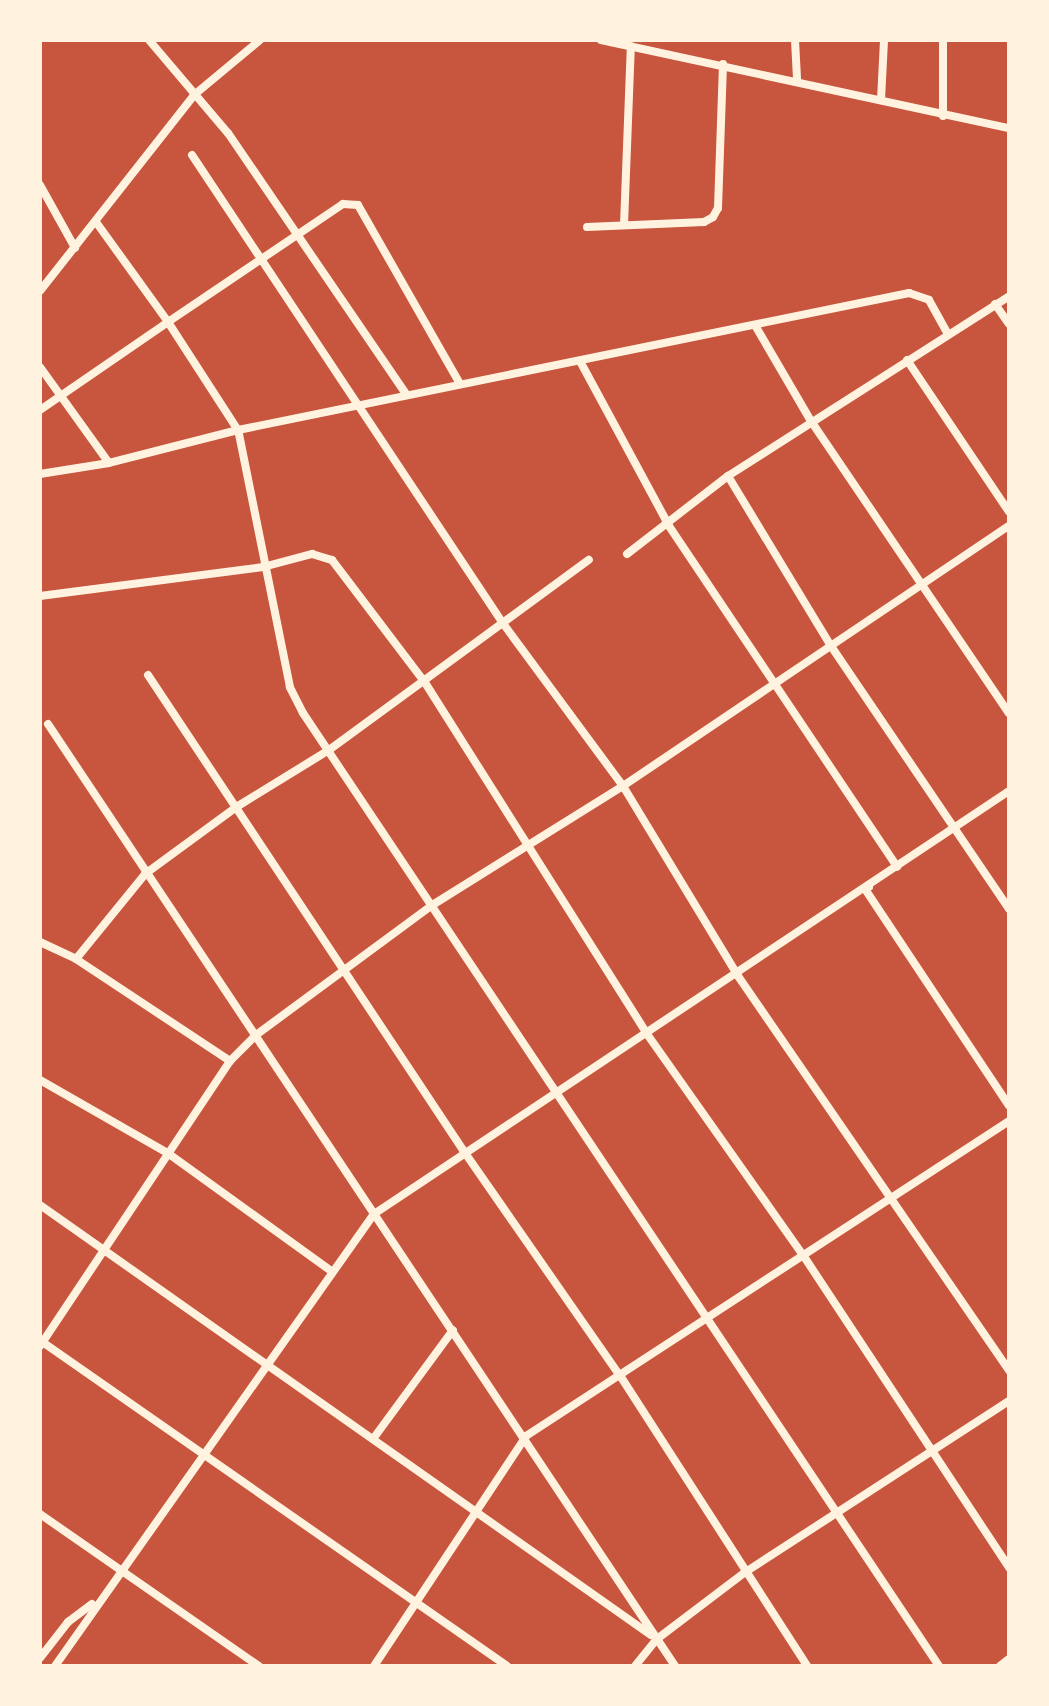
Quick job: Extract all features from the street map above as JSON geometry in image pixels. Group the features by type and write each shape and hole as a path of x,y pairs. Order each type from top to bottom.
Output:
{"street":[{"path":"149,40 228,133 295,236 407,395"},
{"path":"40,291 194,95 260,40"},
{"path":"601,40 797,79 943,116 1009,128"},
{"path":"795,40 797,79"},
{"path":"881,100 886,79 884,40"},
{"path":"943,40 943,116"},
{"path":"624,225 631,46"},
{"path":"587,227 704,222 717,212 723,64"},
{"path":"192,155 502,622 623,786 738,976 888,1199 1009,1371"},
{"path":"40,185 75,248"},
{"path":"40,410 343,204 364,211 460,384"},
{"path":"96,222 168,322 238,430 263,567 290,687 329,750 840,1512 939,1666"},
{"path":"40,474 109,463 238,430 460,384 581,363 918,293 929,300 947,333"},
{"path":"627,554 669,526 728,476 1009,296"},
{"path":"995,304 1009,324"},
{"path":"756,327 811,421 1009,713"},
{"path":"907,360 1009,512"},
{"path":"55,1666 96,1601 207,1452 331,1271 374,1214 463,1150 738,976 900,865 669,526 581,363"},
{"path":"40,367 109,463"},
{"path":"728,476 831,646 957,827 1009,909"},
{"path":"507,1666 418,1599 207,1452 41,1343 107,1249 230,1061 256,1035 434,904 623,786 1009,526"},
{"path":"40,596 263,567 326,555 424,681 647,1034 803,1255 1009,1568"},
{"path":"76,959 145,874 238,806 329,750 589,560"},
{"path":"148,675 238,806 463,1150 621,1377 744,1573 807,1666"},
{"path":"48,724 145,874 526,1436 675,1666"},
{"path":"865,889 1009,791"},
{"path":"865,889 1009,1106"},
{"path":"40,942 76,959 230,1061"},
{"path":"40,1080 169,1154 331,1271"},
{"path":"374,1666 473,1511 526,1436 621,1377 1009,1121"},
{"path":"40,1205 107,1249 657,1639"},
{"path":"373,1439 453,1330"},
{"path":"635,1666 657,1639 744,1573 1009,1401"},
{"path":"40,1514 259,1666"},
{"path":"40,1658 68,1622 96,1601"},
{"path":"1000,1666 1009,1659"}]}
